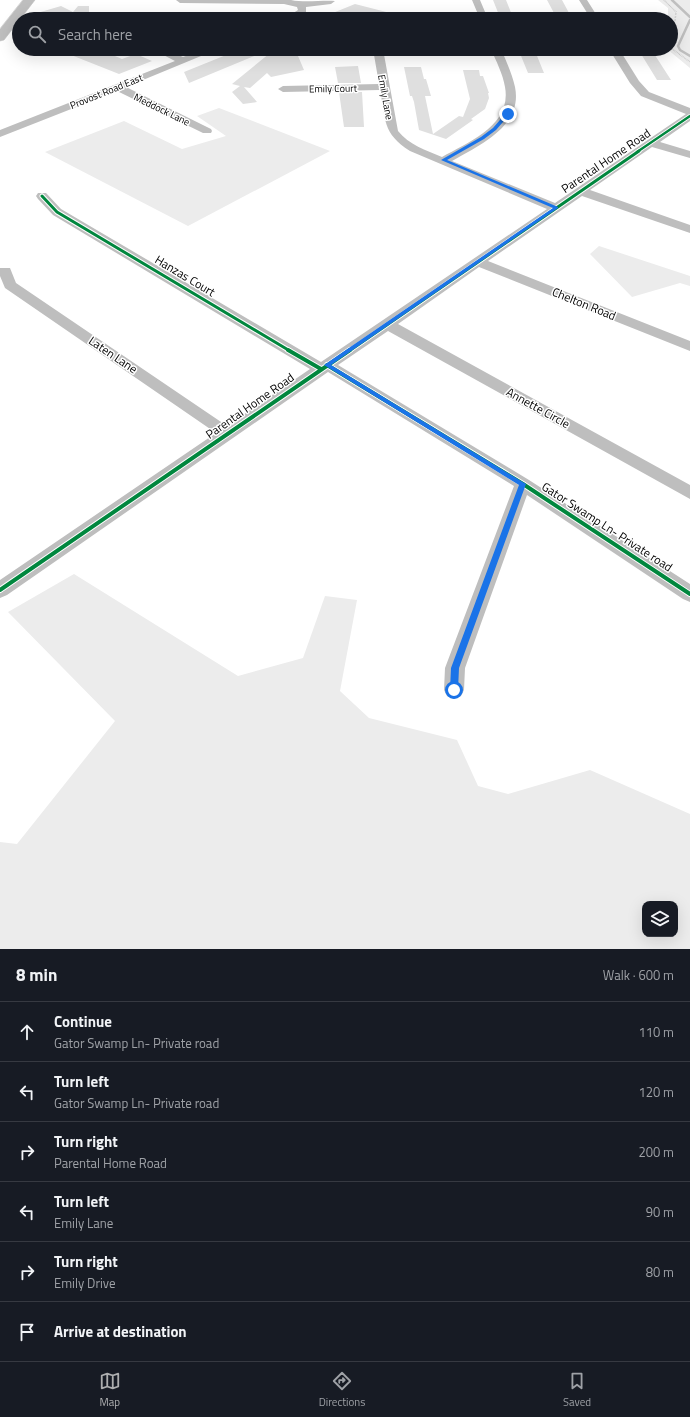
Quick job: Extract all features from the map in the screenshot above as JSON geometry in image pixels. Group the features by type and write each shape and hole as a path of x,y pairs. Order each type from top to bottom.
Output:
{"main road":[{"path":"20,12 29,0"},
{"path":"0,37 12,22"}],"street":[{"path":"180,0 284,1 302,6 331,1"},
{"path":"476,0 481,12"},
{"path":"583,0 591,12"},
{"path":"302,6 302,12"},
{"path":"173,56 184,61"},
{"name":"Provost Road East","path":"0,134 196,56"},
{"name":"Emily Lane","path":"379,56 391,126 395,135 414,149 556,208"},
{"path":"443,160 483,138 508,114 511,106 511,91 498,56"},
{"path":"618,56 635,84 646,94 690,112"},
{"name":"Meddock Lane","path":"117,87 207,131"},
{"name":"Emily Court","path":"283,89 384,87"},
{"name":"Parental Home Road","path":"0,590 690,116"},
{"path":"651,143 690,155"},
{"path":"580,191 690,228"},
{"name":"Hanzas Court","path":"42,196 57,212 324,367"},
{"name":"Chelton Road","path":"478,262 690,346"},
{"name":"Laten Lane","path":"5,271 10,285 228,434"},
{"name":"Annette Circle","path":"387,324 690,493"},
{"name":"Gator Swamp Ln- Private road","path":"324,367 523,484 690,594"},
{"name":"Gator Swamp Ln- Private road","path":"454,690 455,668 523,484"}],"path":[{"path":"664,0 676,12"},
{"path":"678,53 690,62"}],"shaded area":[{"path":"658,0 690,0 690,68 675,56 678,56 678,12 668,12 668,8"},
{"path":"219,108 330,151 188,226 45,152 124,121 182,149 226,136 197,116"},
{"path":"599,246 690,276 690,286 680,283 632,297 590,254"},
{"path":"74,574 238,676 303,658 325,596 357,600 340,691 369,718 457,740 478,786 508,794 590,770 690,814 690,949 0,949 0,842 17,844 115,721 8,612"}],"building":[{"path":"493,0 506,0 511,12 498,12"},
{"path":"547,0 562,0 568,12 553,12"},
{"path":"355,4 386,12 335,12"},
{"path":"61,6 73,12 41,12"},
{"path":"78,6 89,6 89,12 73,12"},
{"path":"74,56 115,56 122,59 130,56 141,56 152,61 119,74"},
{"path":"224,56 254,56 189,83 184,72"},
{"path":"266,56 298,56 304,70 271,77 267,73 250,88 244,87 257,102 243,104 232,92 240,86 232,84"},
{"path":"521,56 537,56 544,73 528,73"},
{"path":"642,56 656,56 671,80 657,80"},
{"path":"358,66 361,83 338,83 335,67"},
{"path":"404,67 421,67 431,96 425,96 433,134 459,116 463,117 470,99 463,70 479,70 480,76 483,76 489,93 489,98 485,109 471,119 473,120 446,139 419,130 414,102 412,96 410,96"},
{"path":"339,92 362,92 364,127 344,127"}],"waterway":[{"path":"672,0 690,17"},
{"path":"690,20 678,46 680,50 690,56"}],"cycle path":[{"path":"0,590 690,116"},
{"path":"42,196 57,212 321,369"},
{"path":"327,365 523,484 690,594"}],"route":[{"path":"454,690 455,668 523,484 327,365 556,208 443,160 483,138 503,121 508,114"}]}
